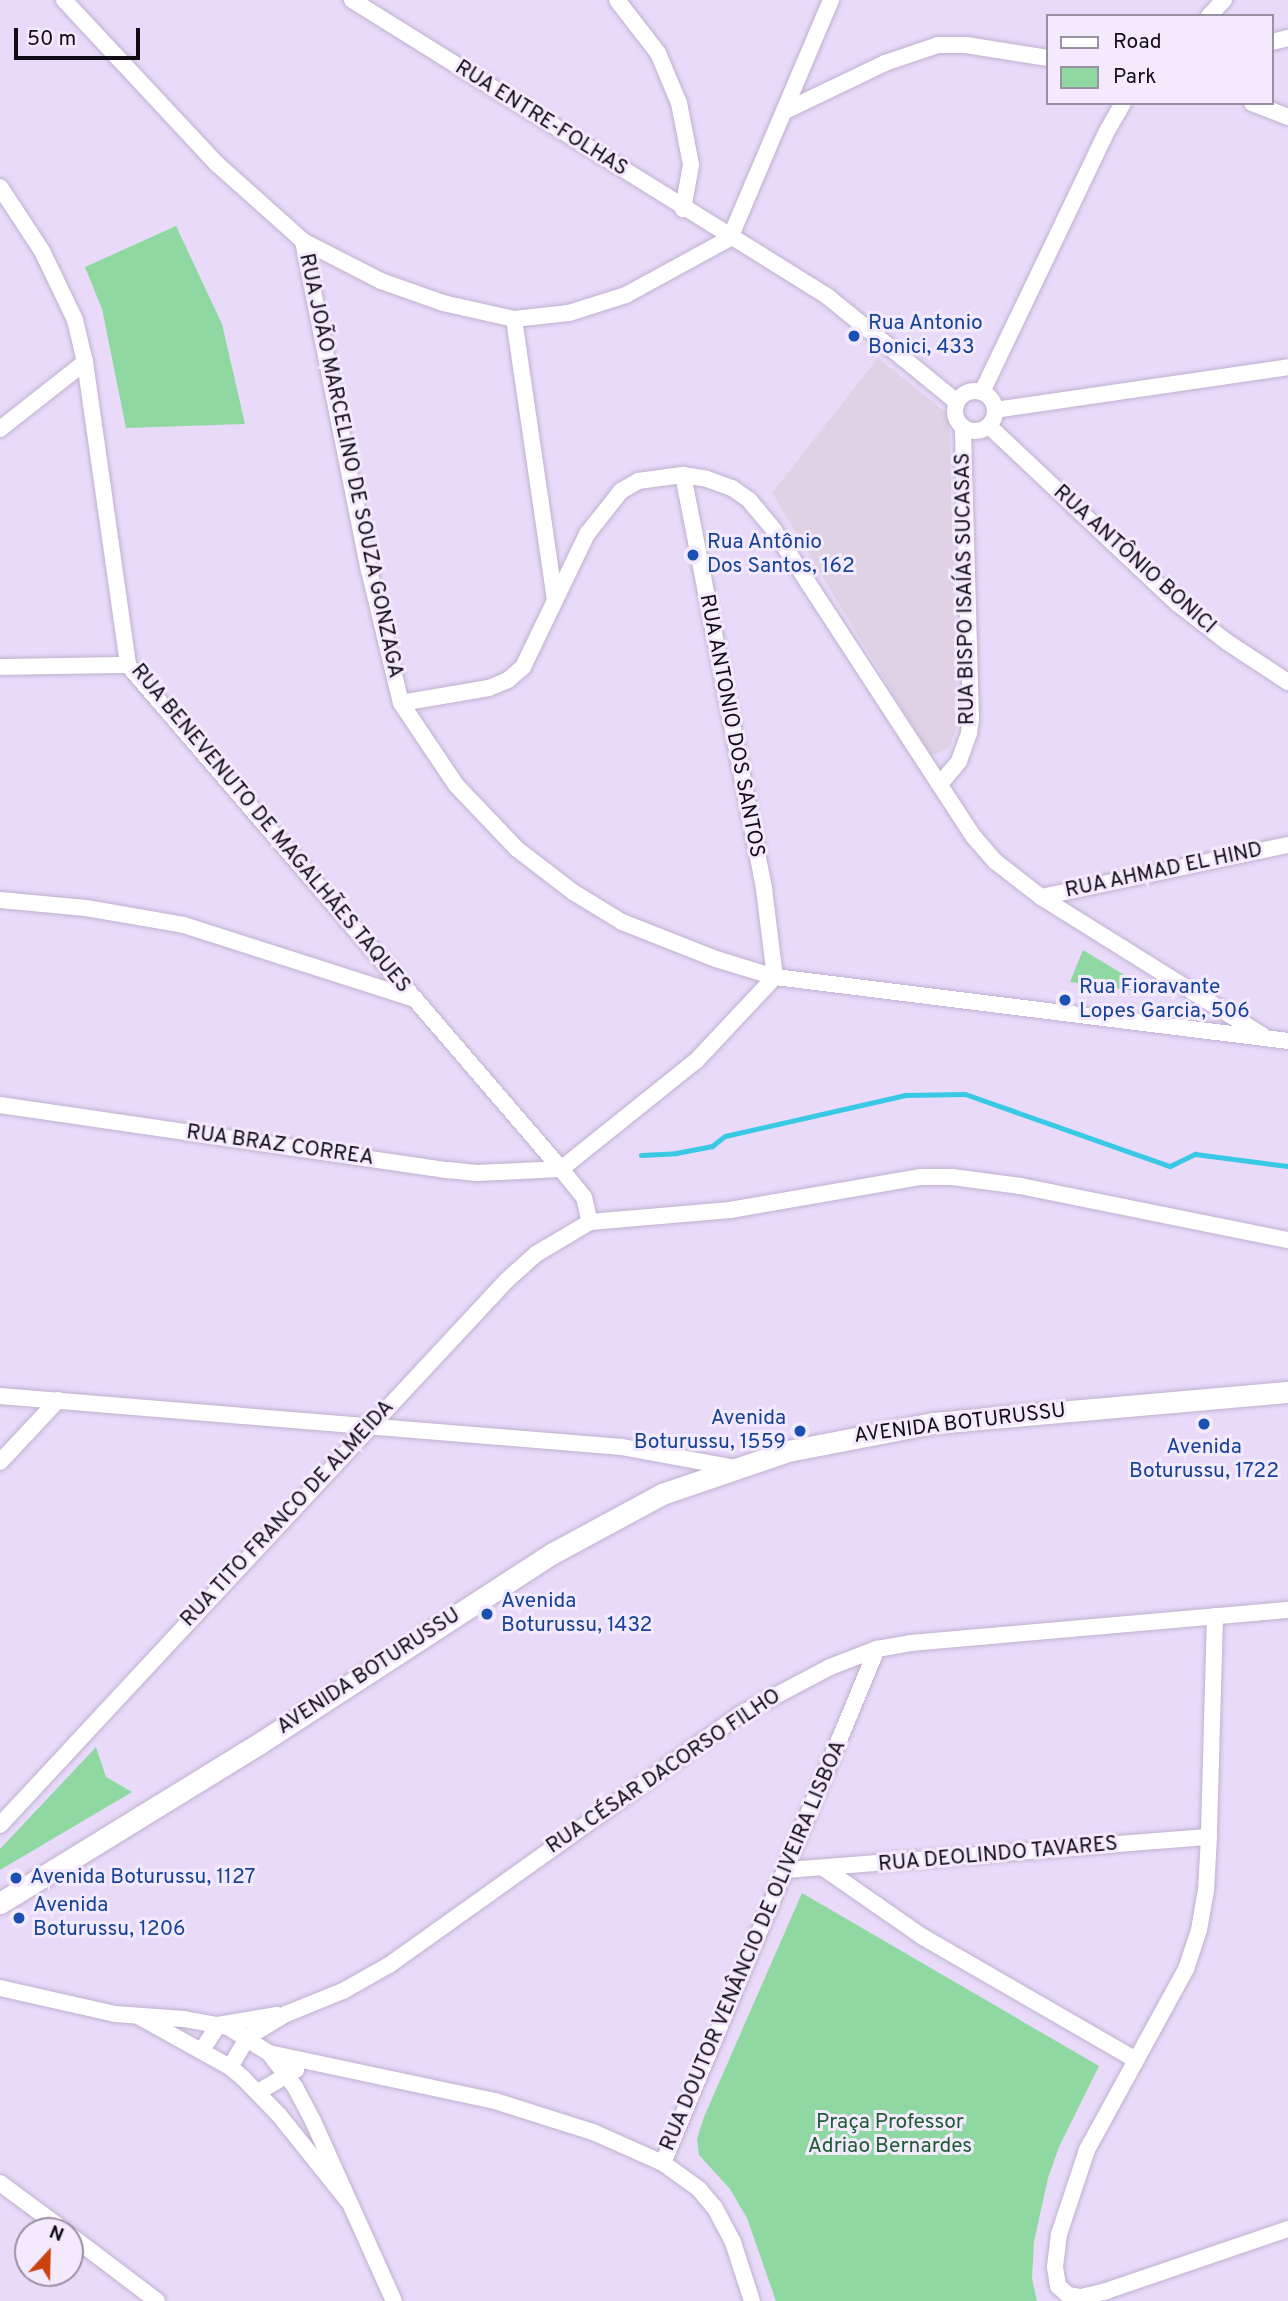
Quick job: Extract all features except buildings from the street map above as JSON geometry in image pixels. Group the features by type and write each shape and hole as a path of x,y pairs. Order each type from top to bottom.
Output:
{"main road":[{"name":"AVENIDA BOTURUSSU","path":"0,1903 260,1743 553,1553 645,1502 788,1451 835,1439 933,1423 1288,1392"}],"street":[{"path":"64,0 217,164 303,241 382,281 443,303 514,319 569,313 626,295 730,237 831,0"},
{"name":"RUA ENTRE-FOLHAS","path":"352,0 730,237"},
{"path":"617,0 658,53 679,103 691,165 684,209"},
{"path":"1211,14 1224,0"},
{"path":"785,111 885,63 938,45 966,45 1046,58"},
{"path":"982,392 1107,131 1123,105"},
{"path":"1257,105 1288,117"},
{"name":"RUA BENEVENUTO DE MAGALHÃES TAQUES","path":"0,187 63,290 75,320 85,362 128,665 561,1169 584,1198 590,1222"},
{"path":"730,237 827,296 957,402"},
{"name":"RUA JOÃO MARCELINO DE SOUZA GONZAGA","path":"303,241 369,570 401,703 456,785 517,849 573,892 622,922 668,942 775,977 1288,1041"},
{"path":"514,319 555,600"},
{"path":"0,429 85,362"},
{"path":"995,410 1288,368"},
{"path":"982,392 989,396 995,410 989,426 972,431 963,427 955,411 957,402 963,395 982,392"},
{"name":"RUA ANTÔNIO BONICI","path":"989,426 1177,603 1227,642 1288,682"},
{"name":"RUA BISPO ISAÍAS SUCASAS","path":"940,785 959,761 971,719 963,427"},
{"path":"401,703 489,688 508,680 523,667 587,534 621,491 646,478 682,475 707,479 733,488 762,514 974,837 996,862 1041,897 1267,1039"},
{"name":"RUA ANTONIO DOS SANTOS","path":"682,475 764,889 775,977"},
{"path":"0,667 128,665"},
{"name":"RUA AHMAD EL HIND","path":"1041,897 1288,845"},
{"path":"0,900 86,908 184,925 415,999"},
{"path":"561,1169 696,1061 775,977"},
{"name":"RUA BRAZ CORREA","path":"0,1105 448,1170 477,1173 561,1169"},
{"path":"590,1222 717,1211 921,1177 952,1177 1020,1186 1288,1240"},
{"name":"RUA TITO FRANCO DE ALMEIDA","path":"0,1825 368,1426 506,1281 536,1254 590,1222"},
{"path":"0,1396 622,1447 736,1469"},
{"path":"0,1462 58,1401"},
{"name":"RUA CÉSAR DACORSO FILHO","path":"248,2037 286,2014 344,1991 389,1965 741,1714 830,1667 877,1649 910,1643 1288,1610"},
{"path":"1215,1616 1209,1837 1206,1890 1199,1930 1186,1969 1087,2150 1071,2190 1059,2234 1055,2267 1058,2286 1068,2295 1081,2297 1106,2291 1288,2229"},
{"name":"RUA DOUTOR VENÂNCIO DE OLIVEIRA LISBOA","path":"752,2301 733,2242 714,2207 699,2189 663,2163 877,1649"},
{"name":"RUA DEOLINDO TAVARES","path":"787,1870 1209,1837"},
{"path":"825,1869 923,1937 1136,2060"},
{"path":"0,1988 115,2014 135,2014 218,2025 248,2037 269,2053 287,2075 313,2121 394,2301"},
{"path":"135,2014 168,2035 202,2050 230,2067 258,2092 348,2201"},
{"name":"RUA CÉSAR DACORSO FILHO","path":"218,2025 286,2014"},
{"path":"202,2050 218,2025"},
{"path":"230,2067 248,2037"},
{"path":"269,2053 529,2111 593,2132 663,2163"},
{"path":"258,2092 314,2061"},
{"path":"0,2183 46,2217"},
{"path":"84,2246 157,2301"}],"shaded area":[{"path":"878,358 949,415 958,724 949,748 931,756 772,493"}],"green space":[{"path":"176,226 222,324 245,424 126,428 102,309 85,267"},
{"path":"1083,950 1116,970 1156,994 1070,982"},
{"path":"96,1747 106,1777 132,1792 0,1870 0,1849"},
{"name":"Praça Professor Adriao Bernardes","path":"802,1893 1099,2066 1059,2147 1048,2178 1034,2242 1032,2279 1037,2301 776,2301 747,2218 730,2189 699,2155 697,2139 704,2117"}],"waterway":[{"path":"641,1155 676,1153 712,1146 725,1136 905,1095 965,1094 1170,1166 1195,1154 1288,1166"}],"place":[{"name":"Rua Antonio Bonici, 433","path":"854,336"},
{"name":"Rua Antônio Dos Santos, 162","path":"693,555"},
{"name":"Rua Fioravante Lopes Garcia, 506","path":"1065,1000"},
{"name":"Avenida Boturussu, 1722","path":"1204,1424"},
{"name":"Avenida Boturussu, 1559","path":"800,1431"},
{"name":"Avenida Boturussu, 1432","path":"487,1614"},
{"name":"Avenida Boturussu, 1127","path":"16,1878"},
{"name":"Avenida Boturussu, 1206","path":"19,1918"}]}
